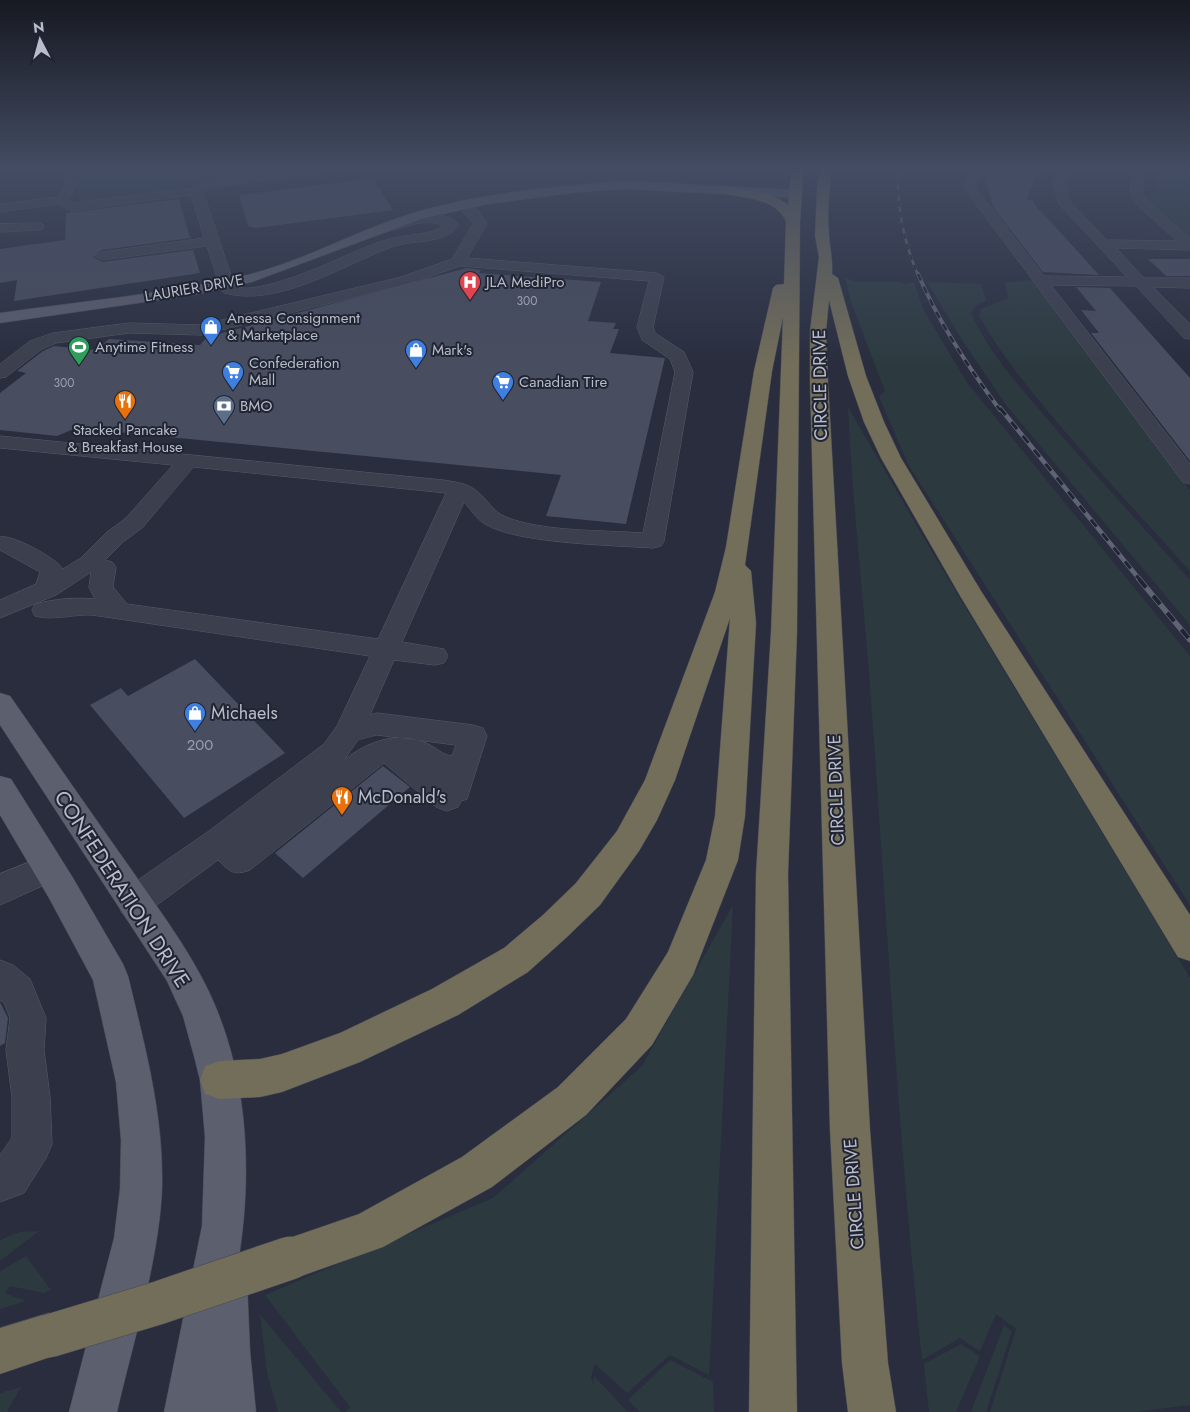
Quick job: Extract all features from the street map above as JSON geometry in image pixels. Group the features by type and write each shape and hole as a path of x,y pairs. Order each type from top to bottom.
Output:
{"highway":[{"name":"CIRCLE DRIVE","path":"799,234 810,259 818,330 850,1130 865,1363 872,1412"},
{"path":"810,234 811,317 818,330"},
{"name":"CIRCLE DRIVE","path":"772,1412 772,874 784,632 810,259 822,234"},
{"path":"219,1080 260,1078 282,1073 346,1049 445,1002 516,960 588,894 628,841 646,811 660,780 727,592 737,547 763,371 778,296 810,259"},
{"path":"810,259 874,422 891,458 971,594 1190,945"},
{"path":"0,1351 158,1303 368,1232 477,1172 572,1102 639,1032 681,963 706,902 723,851 730,816 743,623 737,547"},
{"path":"865,1363 876,1412"}],"main road":[{"name":"LAURIER DRIVE","path":"0,318 226,284 287,267 371,234"},
{"name":"CONFEDERATION DRIVE","path":"0,704 179,969 200,1013 219,1080 226,1137 223,1226 188,1412"},
{"path":"0,788 49,868 110,976 136,1082 141,1140 141,1189 136,1238 93,1412"},
{"path":"223,1226 227,1351 232,1412"}],"street":[{"path":"36,241 37,234"},
{"path":"209,234 226,284 232,292 262,291 317,273 395,242 433,234"},
{"path":"458,262 474,234"},
{"path":"1004,234 1188,473"},
{"path":"1094,234 1190,334"},
{"path":"1176,234 1190,246"},
{"path":"102,256 211,241"},
{"path":"1104,244 1190,246"},
{"path":"0,373 36,345 53,338 129,328 192,331 230,311 380,287 458,262 657,277 645,327 652,340 678,356 684,372 653,541 524,528 498,522 484,514 468,494 459,489 398,481 187,462 0,442"},
{"path":"1039,280 1190,283"},
{"path":"194,290 216,296 230,311"},
{"path":"0,630 45,600 115,537 134,523 187,462"},
{"path":"230,850 334,752 348,732 459,489"},
{"path":"0,610 45,600 79,588 104,567 130,539 134,523"},
{"path":"4,543 42,562 52,570 45,600"},
{"path":"104,567 99,582 104,596 119,611"},
{"path":"45,600 192,624 434,656"},
{"path":"134,902 230,850 370,756 383,751 398,749 419,752 439,766 455,785 473,736 377,724 348,732"},
{"path":"0,890 49,868"},
{"path":"0,977 17,991 28,1018 25,1050 31,1097 32,1144 9,1178 0,1181"}],"shaded area":[{"path":"1183,234 1190,234 1190,239"},
{"path":"845,278 857,282 901,282 904,284 914,282 924,311 968,384 1190,656 1190,905 909,466 879,397 885,391 852,305"},
{"path":"1032,280 1190,490 1190,571 1063,430 1019,376 979,316 981,309 1008,298 1005,283"},
{"path":"927,282 981,284 986,300 976,306 971,313 986,342 1038,408 1190,580 1190,625 1006,405 964,343"},
{"path":"848,407 932,552 1190,978 1190,1405 1135,1412 990,1412 1016,1329 996,1314 980,1351 960,1338 922,1360 900,1123 870,687"},
{"path":"733,905 709,1375 670,1355 627,1393 595,1364 591,1377 593,1384 594,1376 628,1412 346,1412 350,1407 265,1295 493,1198 642,1066"},
{"path":"39,1231 0,1261 0,1240 19,1232"},
{"path":"26,1256 51,1290 44,1293 10,1286 5,1293 26,1301 0,1309 0,1271"},
{"path":"260,1314 341,1412 278,1412 267,1373"},
{"path":"1004,1325 1012,1331 986,1412 971,1412"},
{"path":"961,1344 980,1356 956,1412 929,1412 924,1364"},
{"path":"670,1360 713,1382 714,1412 640,1412 628,1400"},
{"path":"21,1387 7,1412 0,1412 0,1393"}],"building":[{"path":"65,234 189,234 190,238 102,250 93,257 102,262 193,250 200,273 14,301 17,280 0,283 0,249 65,240"},
{"path":"1014,234 1062,234 1099,275 1043,272"},
{"path":"1148,259 1190,259 1190,276 1166,276"},
{"path":"467,268 481,270 479,273 601,282 588,321 616,323 613,329 619,329 610,353 665,358 626,524 546,516 561,475 76,428 57,436 0,430 0,393 26,373 17,371 43,351 54,346 96,350 109,339 200,345 207,337"},
{"path":"1076,287 1110,288 1190,378 1190,461 1091,333 1099,333 1081,310 1096,311"},
{"path":"195,659 285,753 184,818 90,705 121,688 128,696"},
{"name":"McDonald's","path":"383,766 410,787 303,878 275,853"},
{"path":"0,1002 8,1018 5,1043 0,1046"}],"railway":[{"path":"905,234 918,275"},
{"path":"918,274 935,310 955,344 1000,410"},
{"path":"1000,408 1140,580"},
{"path":"1139,579 1190,640"}],"place":[{"name":"JLA MediPro","path":"470,301"},
{"name":"Anessa Consignment & Marketplace","path":"211,346"},
{"name":"Anytime Fitness","path":"79,366"},
{"name":"Mark's","path":"416,369"},
{"name":"Confederation Mall","path":"233,391"},
{"name":"Canadian Tire","path":"503,401"},
{"name":"Stacked Pancake & Breakfast House","path":"125,420"},
{"name":"BMO","path":"224,425"},
{"name":"Michaels","path":"195,732"},
{"name":"McDonald's","path":"342,816"}]}
